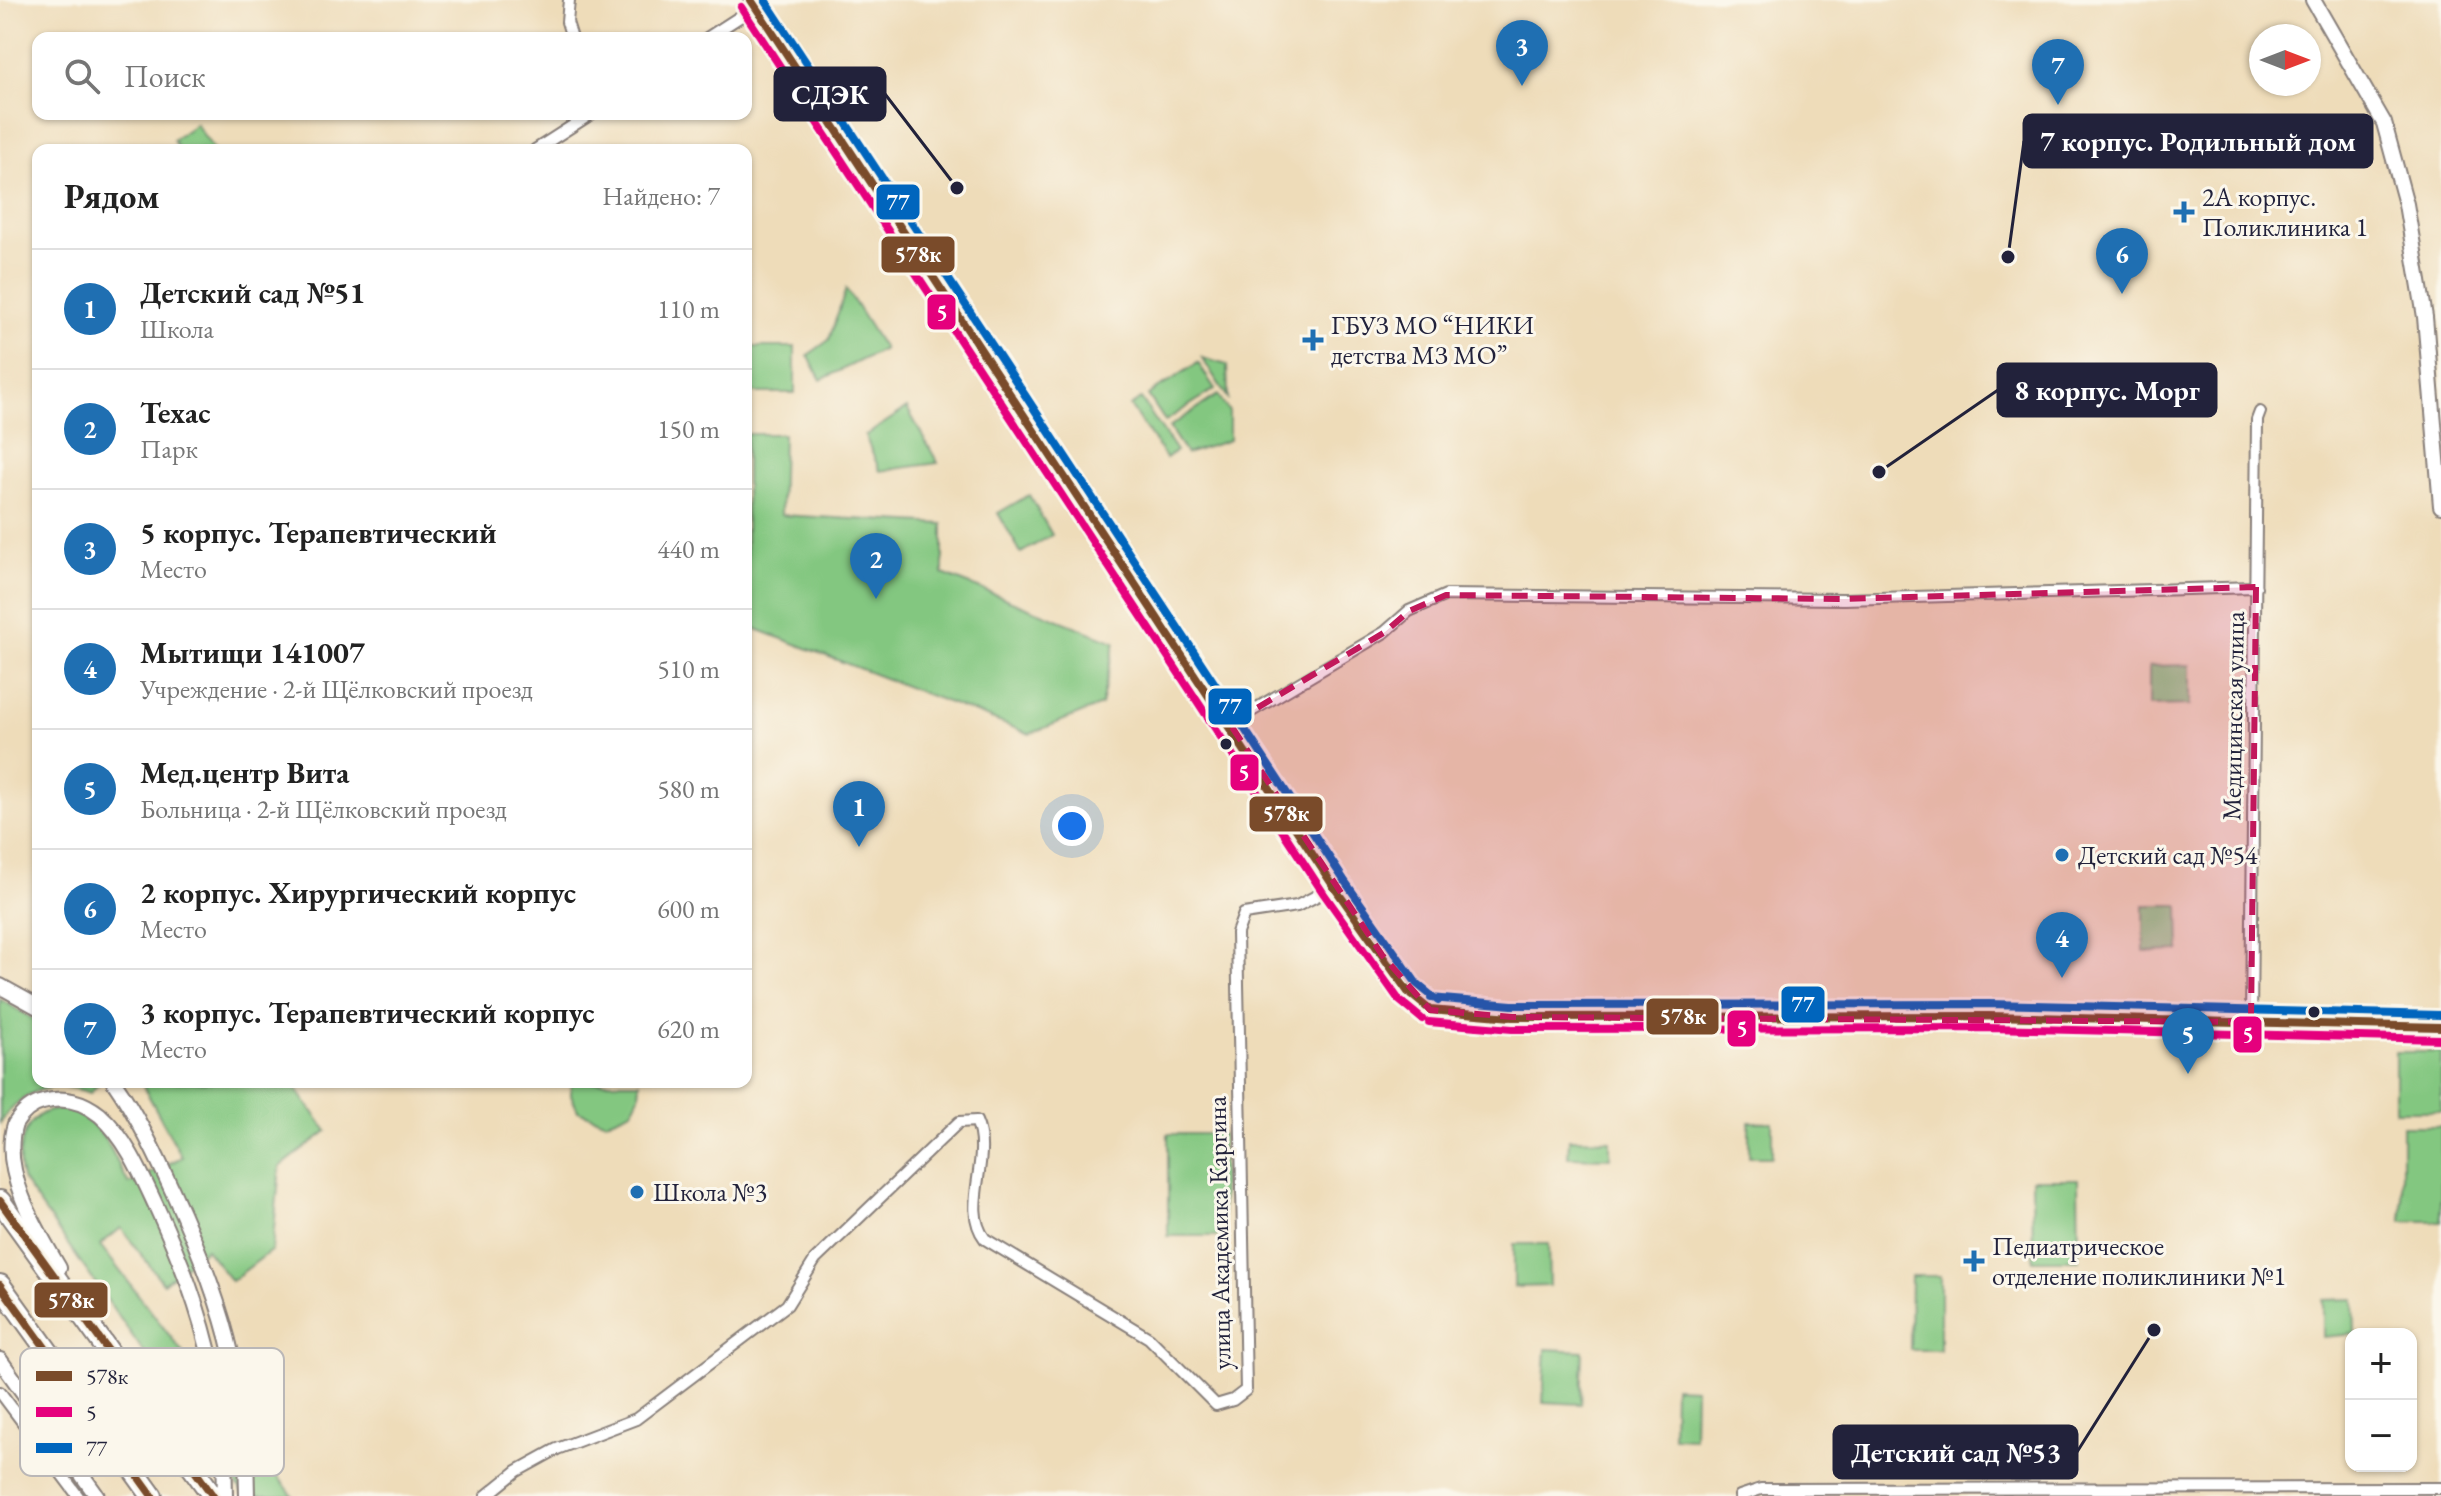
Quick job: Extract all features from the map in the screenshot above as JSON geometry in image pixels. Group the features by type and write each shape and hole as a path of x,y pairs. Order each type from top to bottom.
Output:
{"highway":[{"path":"0,1201 106,1348"},
{"path":"0,1285 45,1348"},
{"path":"138,1476 152,1496"},
{"path":"198,1476 213,1496"}],"street":[{"path":"569,0 567,22 570,32"},
{"path":"2313,0 2384,123 2406,204 2425,317 2441,506"},
{"path":"715,32 757,2 1334,887 1408,992 1430,1010 1512,1017 1988,1016 2441,1027"},
{"path":"544,144 582,120"},
{"name":"Медицинская улица","path":"2251,1022 2257,420 2260,412"},
{"path":"1230,724 1385,632 1409,611 1446,595 1844,599 2256,587"},
{"name":"улица Академика Каргина","path":"486,1496 517,1471 557,1449 636,1419 787,1305 815,1260 959,1122 967,1119 976,1121 982,1138 976,1214 985,1239 1149,1338 1216,1405 1233,1400 1246,1390 1237,933 1244,914 1297,906 1334,887"},
{"path":"0,986 32,1004"},
{"path":"117,1088 162,1168 201,1254 232,1348"},
{"path":"106,1348 22,1206 6,1165 6,1145 21,1115 35,1104 69,1099 98,1113 115,1130 142,1177 186,1274 210,1348"},
{"path":"0,1360 20,1388"},
{"path":"0,1392 20,1419"},
{"path":"63,1476 78,1496"},
{"path":"83,1476 97,1496"},
{"path":"224,1476 225,1496"},
{"path":"246,1476 247,1496"},
{"path":"1740,1496 1761,1489 2113,1493 2441,1488"}],"highlighted area":[{"path":"2256,587 2251,1022 1512,1017 1430,1010 1382,955 1230,724 1385,632 1409,611 1446,595 1844,599"}],"green space":[{"path":"196,124 210,144 175,144 173,140"},
{"path":"846,289 884,349 821,380 808,355 829,340"},
{"path":"752,347 795,347 795,393 752,393"},
{"path":"1202,358 1227,365 1228,398"},
{"path":"1198,363 1215,389 1165,421 1148,395"},
{"path":"1218,395 1229,412 1229,440 1186,454 1169,427"},
{"path":"1141,399 1176,451 1166,458 1130,406"},
{"path":"907,408 938,463 880,471 865,436"},
{"path":"752,434 783,434 781,515 943,524 943,574 1115,642 1101,705 1030,734 752,627"},
{"path":"1029,495 1052,535 1021,553 998,513"},
{"path":"2190,665 2190,705 2149,706 2149,666"},
{"path":"2144,905 2179,905 2180,951 2144,952"},
{"path":"0,999 32,1018 32,1088 51,1088 28,1095 0,1123"},
{"path":"2395,1052 2441,1052 2441,1111 2395,1111"},
{"path":"70,1088 95,1088 90,1093"},
{"path":"144,1088 295,1088 327,1131 280,1167 272,1250 231,1281 206,1249 163,1283 121,1228 100,1245 179,1348 141,1348 22,1179 21,1146 33,1120 57,1110 72,1113 96,1128 129,1184 182,1157"},
{"path":"571,1088 640,1088 632,1111 606,1122 578,1111"},
{"path":"1749,1122 1772,1122 1772,1157 1749,1157"},
{"path":"2402,1126 2441,1126 2441,1221 2402,1221"},
{"path":"1168,1134 1223,1134 1223,1236 1168,1236"},
{"path":"1569,1139 1610,1140 1610,1158 1568,1157"},
{"path":"2032,1179 2078,1179 2079,1260 2033,1260"},
{"path":"1514,1244 1548,1244 1549,1286 1514,1287"},
{"path":"1911,1276 1940,1276 1940,1350 1910,1350"},
{"path":"2354,1299 2355,1328 2345,1328 2345,1335 2323,1337 2323,1300"},
{"path":"1546,1349 1583,1351 1581,1404 1543,1402"},
{"path":"1674,1387 1695,1388 1694,1438 1673,1437"},
{"path":"231,1476 278,1476 293,1496 245,1496"}],"transit line":[{"name":"578к","path":"751,0 1334,887 1408,992 1430,1010"},
{"name":"77","path":"765,0 1344,880 1417,984 1438,1001"},
{"name":"5","path":"741,7 1324,894 1399,1000 1422,1019"},
{"name":"77","path":"1431,998 1512,1005 1988,1004 2441,1015"},
{"name":"578к","path":"1430,1010 1512,1017 1988,1016 2441,1027"},
{"name":"5","path":"1429,1022 1512,1029 1988,1028 2441,1039"},
{"name":"578к","path":"0,1201 106,1348"},
{"name":"578к","path":"0,1285 45,1348"},
{"name":"578к","path":"138,1476 152,1496"},
{"name":"578к","path":"199,1476 213,1496"}],"place":[{"name":"5 корпус. Терапевтический","path":"1522,86"},
{"name":"3 корпус. Терапевтический корпус","path":"2058,105"},
{"name":"СДЭК","path":"957,188"},
{"name":"2А корпус. Поликлиника 1","path":"2184,212"},
{"name":"7 корпус. Родильный дом","path":"2008,257"},
{"name":"2 корпус. Хирургический корпус","path":"2122,294"},
{"name":"ГБУЗ МО “НИКИ детства МЗ МО”","path":"1313,340"},
{"name":"8 корпус. Морг","path":"1879,472"},
{"name":"Техас","path":"876,599"},
{"name":"Детский сад №51","path":"859,847"},
{"name":"Детский сад №54","path":"2062,855"},
{"name":"Мытищи 141007","path":"2062,978"},
{"name":"Мед.центр Вита","path":"2188,1074"},
{"name":"Школа №3","path":"637,1192"},
{"name":"Педиатрическое отделение поликлиники №1","path":"1974,1261"},
{"name":"Детский сад №53","path":"2154,1330"}]}
